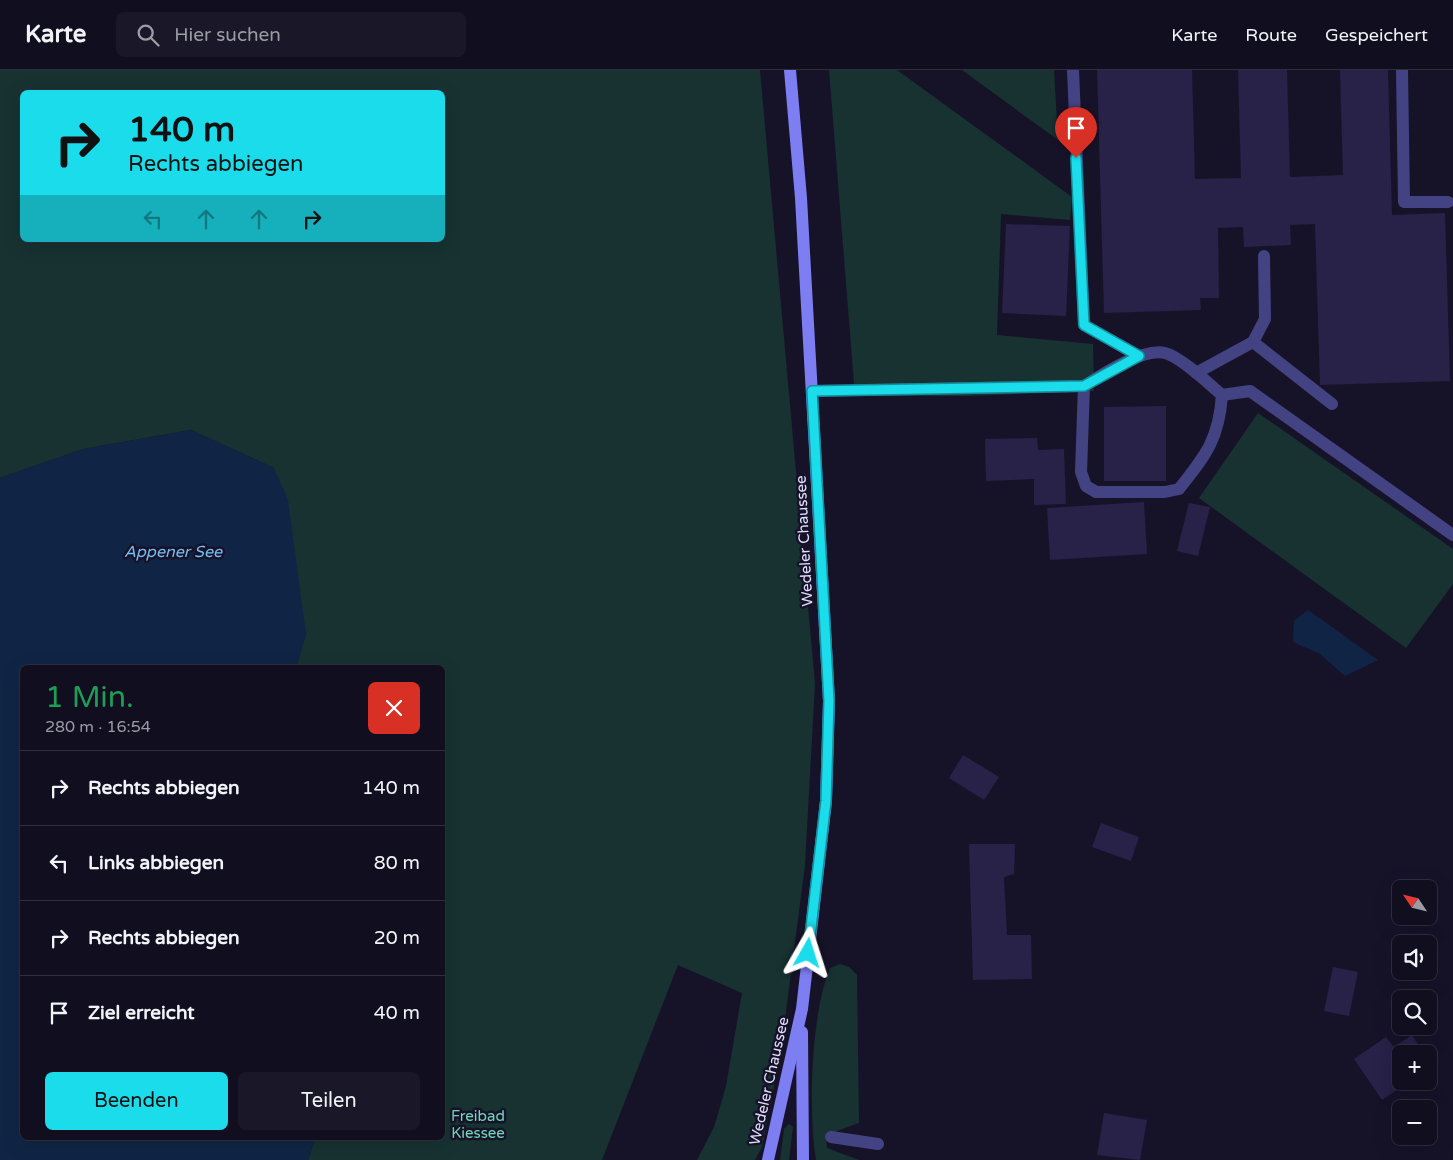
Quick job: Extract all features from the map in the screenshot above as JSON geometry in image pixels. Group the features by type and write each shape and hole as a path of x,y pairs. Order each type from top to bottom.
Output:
{"main road":[{"name":"Wedeler Chaussee","path":"768,1160 802,1009 826,801 829,701 801,198 790,70"},
{"name":"Wedeler Chaussee","path":"802,1009 803,1160"}],"lane":[{"path":"1073,70 1084,325 1139,356"},
{"path":"1402,70 1404,202 1448,202"},
{"path":"1196,373 1253,342 1265,319 1264,256"},
{"path":"1253,342 1332,404"},
{"path":"812,391 1084,386 1139,356 1165,353 1196,373 1222,395 1250,391 1453,535"},
{"path":"1084,386 1081,472 1086,486 1096,492 1165,492 1179,489 1209,450 1221,416 1222,395"},
{"path":"832,1138 878,1144"}],"green space":[{"name":"Freibad Kiessee","path":"0,70 760,70 815,684 805,865 781,1050 762,1147 755,1160 697,1160 714,1127 726,1086 742,993 678,965 602,1160 308,1160 314,1140 445,1140 445,665 297,665 306,634 274,468 191,430 83,449 0,478"},
{"path":"829,70 897,70 1072,197 1070,220 1001,214 997,335 1093,344 1094,391 970,396 855,396"},
{"path":"962,70 1054,70 1058,140"},
{"path":"1258,413 1453,549 1453,584 1406,648 1199,498"},
{"path":"840,964 849,967 857,975 859,1123 826,1135 827,1148 859,1160 816,1160 812,1116 815,1036 824,987 830,968"},
{"path":"789,1124 793,1127 789,1160 780,1160 784,1129"}],"water":[{"name":"Appener See","path":"191,430 274,468 288,500 306,634 297,665 20,665 20,1140 314,1140 308,1160 0,1160 0,478 83,449"},
{"path":"1308,610 1378,660 1345,676 1320,654 1293,642 1294,621"}],"building":[{"path":"1097,70 1192,70 1195,179 1241,178 1238,70 1287,70 1290,177 1343,175 1340,70 1388,70 1392,215 1445,213 1450,381 1320,385 1315,224 1290,225 1291,245 1244,247 1243,227 1218,228 1219,298 1200,298 1201,310 1104,313"},
{"path":"1006,224 1070,226 1066,316 1002,313"},
{"path":"1166,406 1166,481 1104,481 1104,407"},
{"path":"1037,438 1038,450 1064,449 1066,504 1034,505 1034,479 986,481 985,439"},
{"path":"1144,502 1147,554 1050,560 1047,508"},
{"path":"1189,503 1210,507 1198,556 1177,551"},
{"path":"963,755 999,777 984,800 949,778"},
{"path":"1101,823 1139,837 1131,861 1092,847"},
{"path":"969,844 1015,844 1014,874 1004,877 1007,935 1031,935 1032,979 973,980"},
{"path":"1333,967 1358,972 1349,1016 1324,1011"},
{"path":"1412,1035 1418,1045 1397,1045"},
{"path":"1386,1037 1392,1045 1392,1090 1397,1090 1382,1100 1354,1059"},
{"path":"1104,1113 1147,1120 1140,1160 1097,1155"}],"route":[{"path":"808,953 826,801 829,701 812,391 1084,386 1104,373 1139,356 1084,325 1076,158"}]}
